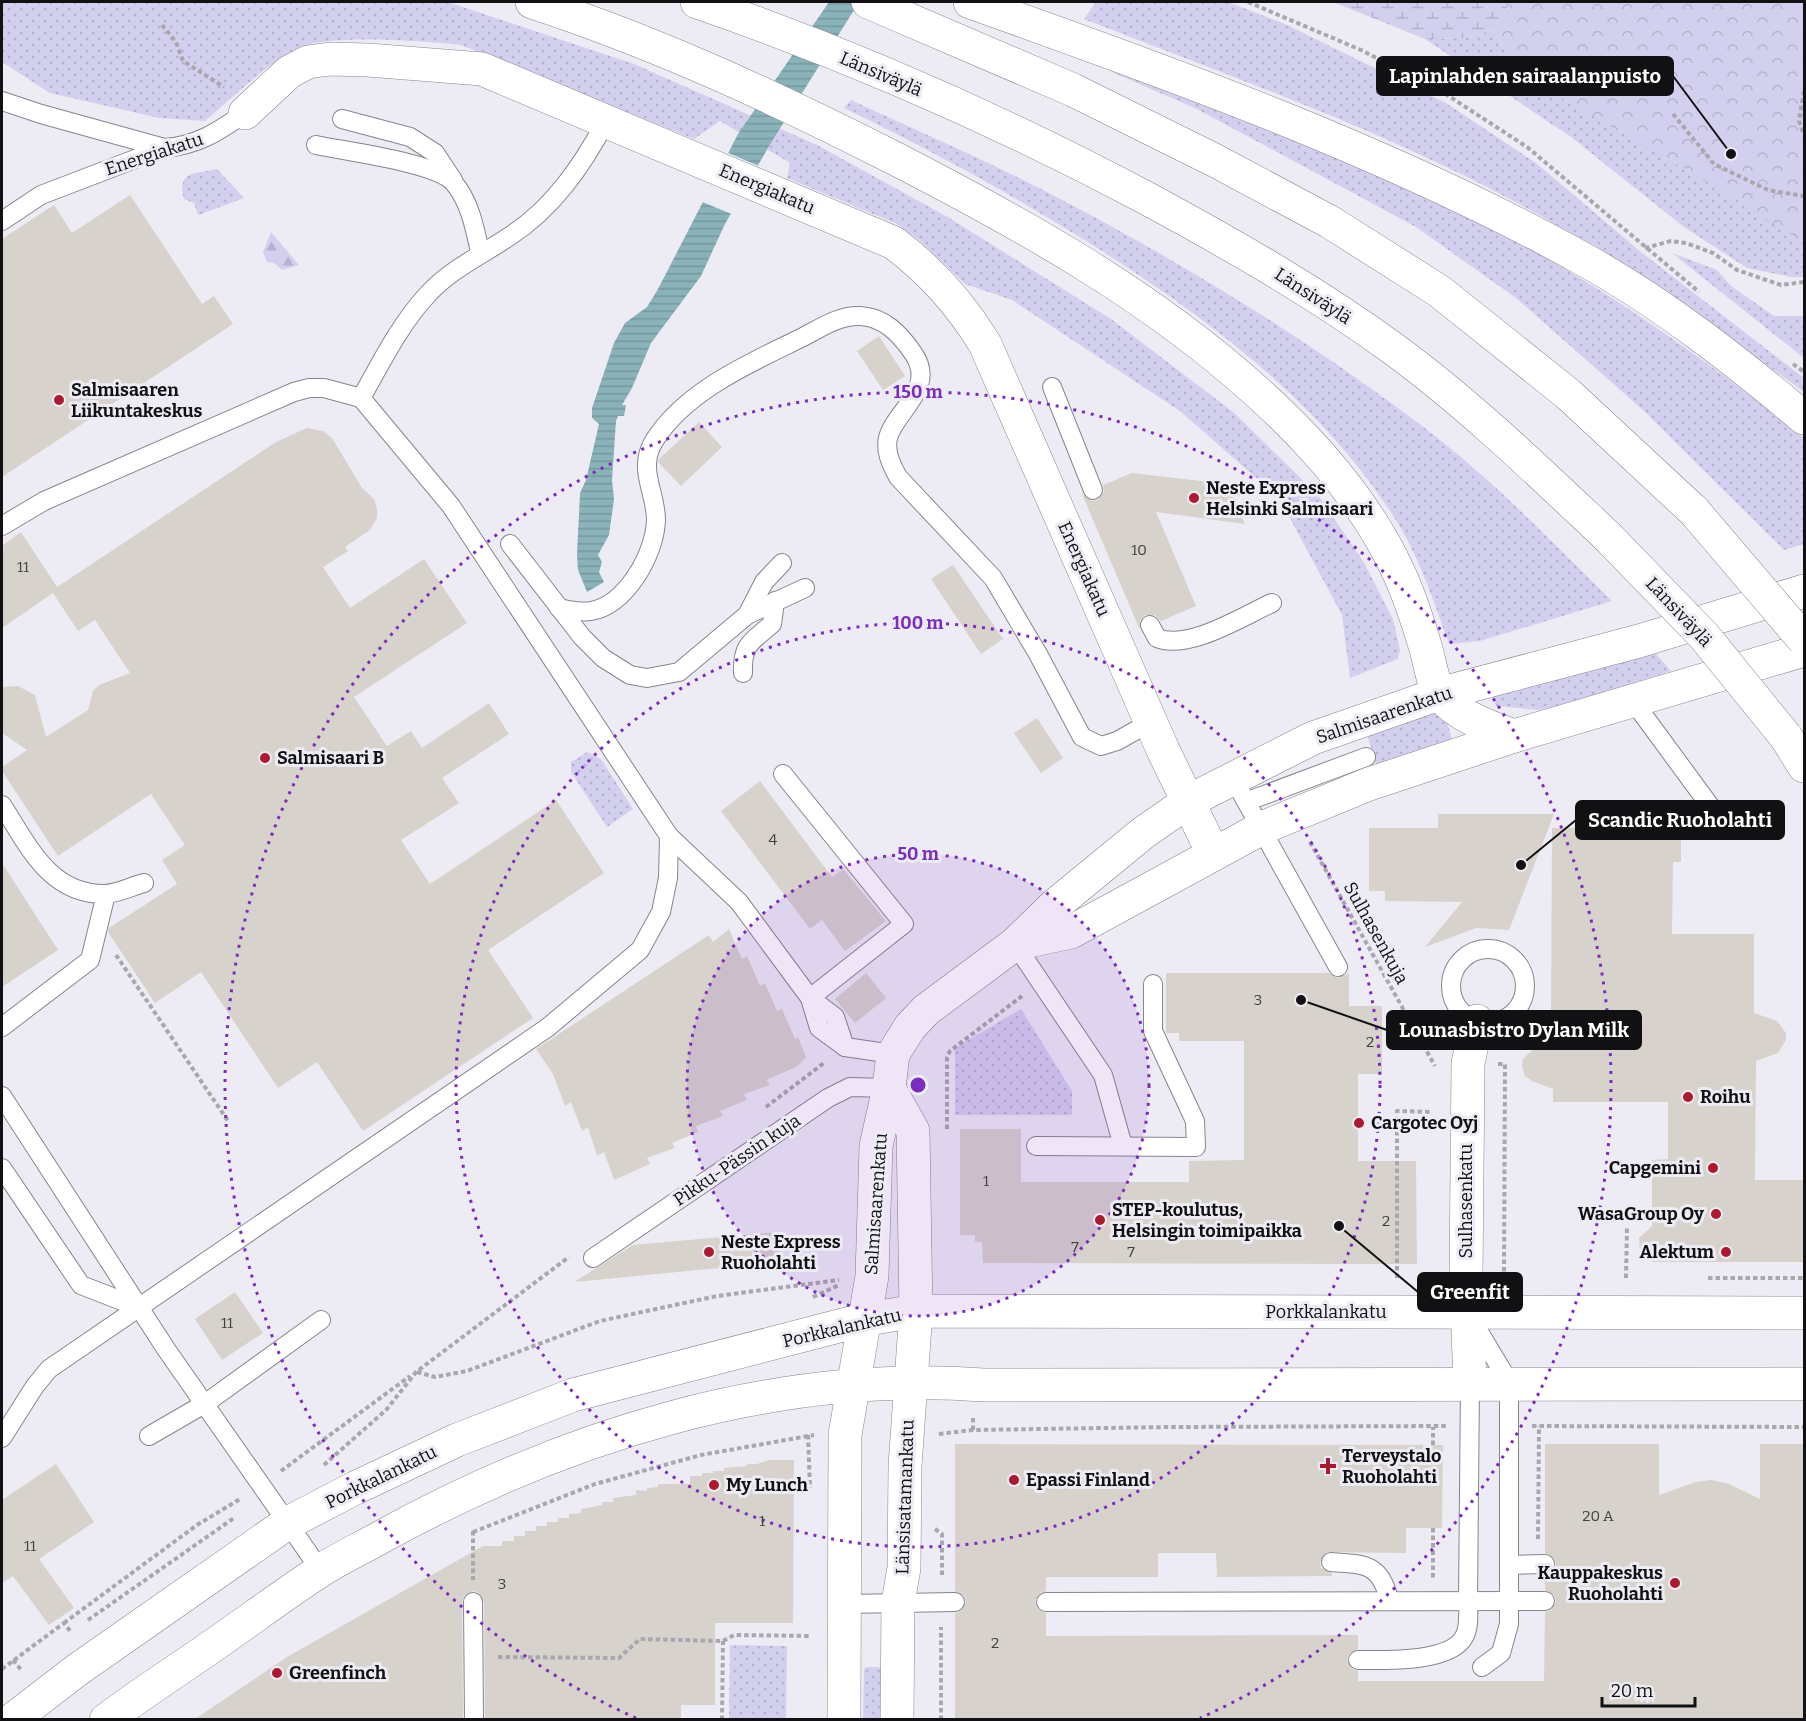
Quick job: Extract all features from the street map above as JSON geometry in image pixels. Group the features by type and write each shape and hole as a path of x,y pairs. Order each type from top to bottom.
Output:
{"main road":[{"path":"532,2 587,20 754,89 974,200 1090,268 1209,352 1257,391 1330,468 1363,509 1397,568 1413,606 1439,694 1466,718 1514,736"},
{"name":"Länsiväylä","path":"697,2 756,22 892,77 1046,145 1226,241 1294,282 1396,350 1510,445 1608,537 1704,636 1786,737 1804,766"},
{"path":"868,2 1073,90 1216,161 1330,222 1439,291 1568,394 1694,511 1804,640"},
{"path":"970,2 1121,55 1435,184 1584,259 1699,334 1804,418"},
{"name":"Energiakatu","path":"249,108 289,72 308,62 330,59 368,60 482,69 894,243 921,264 964,310 985,344 1151,722 1213,853"},
{"name":"Salmisaarenkatu","path":"1015,944 1071,932 1213,853 1248,802 1313,738 1439,694 1627,645 1804,591"},
{"name":"Salmisaarenkatu","path":"862,1320 872,1276 875,1239 876,1146 889,1088 893,1054 910,1027 926,1010 1015,944 1054,906 1143,833 1189,801 1248,802 1369,784 1514,736 1804,650"},
{"name":"Sulhasenkatu","path":"1470,1383 1467,1313 1467,1103 1468,1063 1477,1021"},
{"name":"Salmisaarenkatu","path":"889,1088 913,1131 916,1311"},
{"name":"Porkkalankatu","path":"12,1719 77,1670 286,1524 355,1488 457,1440 573,1395 862,1320 916,1311 1804,1313"},
{"name":"Länsisatamankatu","path":"897,1719 898,1603 904,1568 909,1382 916,1311"},
{"path":"844,1719 845,1435 862,1320"},
{"path":"106,1719 321,1571 420,1516 471,1491 513,1472 604,1437 695,1413 786,1394 909,1382 983,1385 1509,1382 1804,1384"}],"lane":[{"path":"2,100 41,114 164,148"},
{"name":"Energiakatu","path":"2,221 41,195 164,148 186,147 214,134 249,108"},
{"path":"342,119 410,137 435,153 462,193 472,219 480,252"},
{"path":"361,398 405,323 429,293 480,252 510,236 564,189 586,158 606,121"},
{"path":"316,145 425,167 453,180"},
{"path":"559,608 591,611 603,607 626,589 640,568 651,544 656,521 647,479 647,460 654,441 677,415 742,368 843,317 863,316 880,320 889,326 913,353 920,369 916,394 889,435 888,454 891,465 898,477 993,578 1038,654 1082,737 1101,746 1117,741 1151,722"},
{"path":"1052,387 1093,490"},
{"path":"2,526 44,501 294,392 309,388 324,388 361,398 451,506 669,836 739,902 810,998 835,1017 845,1047 893,1054"},
{"path":"510,544 559,608 603,658 630,675 647,678 679,672 747,615 805,588"},
{"path":"747,615 764,582 782,563"},
{"path":"743,673 742,654 746,646 772,624 775,601"},
{"path":"1150,625 1157,638 1176,643 1192,639 1272,603"},
{"path":"1633,701 1716,814"},
{"path":"1338,967 1248,802 1366,757"},
{"path":"783,774 904,924 810,998"},
{"path":"2,805 41,866 72,888 106,894 144,883"},
{"path":"2,1438 35,1386 49,1370 547,1028 639,950 661,912 668,878 669,836"},
{"path":"2,1027 90,960 106,894"},
{"path":"1015,944 1103,1075 1123,1146"},
{"path":"1482,949 1494,949 1506,953 1522,970 1524,994 1512,1014 1489,1023 1477,1021 1466,1016 1458,1006 1451,983 1460,961 1482,949"},
{"path":"1036,1146 1196,1147 1195,1121 1153,1031 1152,984"},
{"name":"Pikku-Pässin kuja","path":"593,1258 828,1098 850,1087 889,1088"},
{"path":"2,1096 140,1308 286,1524 321,1571"},
{"path":"2,1168 81,1286 140,1308"},
{"path":"1467,1313 1509,1382 1507,1640 1501,1653 1482,1667"},
{"path":"149,1436 206,1403 321,1320"},
{"path":"1358,1660 1408,1660 1436,1655 1461,1641 1465,1635 1468,1600 1470,1383"},
{"path":"1332,1562 1372,1568 1385,1582 1389,1600"},
{"path":"1509,1565 1541,1564"},
{"path":"1046,1602 1545,1601"},
{"path":"473,1602 474,1719"},
{"path":"846,1604 955,1602"}],"path":[{"path":"1248,2 1361,50 1441,91 1527,147 1708,299"},
{"path":"162,25 176,42 183,61 249,108"},
{"path":"1804,91 1799,121 1804,135"},
{"path":"1673,114 1714,164 1768,190 1804,196"},
{"path":"1645,248 1671,241 1686,243 1713,253 1737,270 1780,285 1804,282"},
{"path":"1787,360 1804,372"},
{"name":"Sulhasenkuja","path":"1305,834 1432,1062 1467,1103"},
{"path":"109,945 228,1121"},
{"path":"1397,1278 1397,1111 1432,1112"},
{"path":"1626,1278 1627,1226"},
{"path":"416,1372 435,1377 467,1371 600,1321 717,1296 850,1279"},
{"path":"322,1468 387,1409 416,1372"},
{"path":"2,1669 197,1525 260,1486 416,1372"},
{"path":"1541,1564 1539,1426 1804,1427"},
{"path":"945,1434 973,1430 1146,1427 1433,1427 1432,1444"},
{"path":"808,1435 810,1499"},
{"path":"473,1532 595,1484 701,1455 808,1435 845,1435"},
{"path":"473,1525 473,1602"},
{"path":"64,1623 71,1632"},
{"path":"474,1657 619,1658 640,1640 723,1641 734,1635 811,1636"},
{"path":"722,1719 723,1641"},
{"path":"13,1660 25,1675"}],"green space":[{"path":"2,2 448,2 634,64 817,145 946,216 1111,319 1233,412 1318,495 1363,561 1393,619 1400,650 1398,659 1350,678 1342,615 1279,498 1180,411 1012,300 965,284 919,240 897,224 787,178 790,163 720,121 694,139 461,45 379,40 333,41 300,47 264,70 205,121 159,118 50,93 2,62"},
{"path":"1096,2 1228,2 1285,24 1446,103 1536,163 1641,252 1804,378 1804,392 1649,283 1585,242 1497,192 1382,137 1323,112 1084,19"},
{"path":"1333,2 1512,2 1503,12 1494,30 1465,38 1425,39"},
{"path":"1512,2 1804,2 1804,243 1724,192 1516,72 1494,30 1503,12"},
{"path":"1494,30 1516,72 1804,63 1804,277 1791,277 1747,268 1684,227 1571,137 1425,39 1465,38"},
{"path":"1111,67 1280,131 1392,179 1500,232 1552,261 1650,323 1804,438 1804,544 1784,550 1644,411 1516,298 1416,227 1197,109 1112,72"},
{"path":"851,100 1043,190 1093,216 1240,301 1381,395 1451,449 1522,512 1612,601 1480,641 1449,644 1423,574 1388,508 1326,429 1291,394 1214,329 1133,271 1061,225 1000,190 844,108"},
{"path":"217,169 244,198 198,215 194,203 184,199 183,182 190,175"},
{"path":"271,232 299,265 282,270 274,263 267,262 263,252"},
{"path":"1672,253 1717,270 1731,286 1774,316 1804,316 1804,358"},
{"path":"1651,648 1671,671 1560,706 1538,710 1496,706 1492,695"},
{"path":"1440,711 1444,713 1452,739 1377,768 1367,734"},
{"path":"587,752 601,759 633,809 607,827 571,772 571,762"},
{"path":"1021,1009 1072,1091 1072,1115 955,1115 955,1048"},
{"path":"730,1645 787,1646 786,1719 729,1719"},
{"path":"880,1667 881,1670 881,1719 863,1720 864,1669"}],"water":[{"path":"829,2 859,2 769,146 725,224 701,276 651,343 632,388 622,405 626,405 624,416 618,416 616,421 612,480 614,499 609,535 598,555 602,562 599,572 604,582 587,592 578,570 580,493 586,480 599,424 592,418 592,408 614,343 625,323 647,307 738,134"}],"pier":[{"path":"726,152 761,167 734,215 700,201"}],"building":[{"name":"Salmisaaren Liikuntakeskus","path":"130,195 202,304 214,296 233,324 2,477 2,239 54,205 72,233"},
{"path":"879,336 905,376 883,390 857,351"},
{"path":"699,422 722,447 681,486 658,462"},
{"name":"Salmisaari B","path":"307,428 323,431 332,438 362,488 374,499 377,508 377,518 370,530 345,547 348,551 323,567 350,608 424,559 467,623 354,697 387,746 411,731 422,748 489,703 509,734 442,778 459,803 401,840 430,884 556,800 604,873 488,950 533,1018 363,1131 317,1062 278,1088 201,972 155,1003 108,932 109,928 177,884 162,860 185,845 151,794 58,856 2,771 2,767 27,750 2,733 2,687 18,686 35,695 46,737 88,710 93,691 99,685 130,673 95,620 78,631 53,593 2,628 2,546 21,532 57,587 276,442"},
{"path":"1132,473 1227,484 1245,524 1156,512 1196,606 1161,621 1155,615 1145,615 1140,620 1140,630 1082,494 1091,501 1098,500 1104,492 1103,485"},
{"path":"953,565 1003,639 981,654 931,579"},
{"path":"1037,718 1063,758 1041,773 1014,733"},
{"path":"760,781 832,877 843,869 886,921 845,951 822,920 810,929 721,811"},
{"path":"1438,814 1554,814 1509,930 1476,928 1425,947 1462,902 1385,901 1385,891 1369,891 1369,828 1438,828"},
{"path":"1552,828 1656,828 1656,838 1681,838 1681,862 1673,862 1672,934 1754,934 1754,1013 1777,1021 1786,1033 1786,1040 1778,1053 1756,1061 1755,1180 1804,1180 1804,1262 1653,1262 1644,1259 1640,1253 1639,1238 1652,1226 1652,1160 1668,1159 1668,1102 1553,1102 1553,1089 1525,1076 1522,1067 1523,1059 1538,1045 1538,1018 1551,1018"},
{"path":"2,863 58,950 2,987"},
{"path":"729,929 742,959 747,956 760,986 765,983 777,1011 782,1009 806,1057 798,1066 766,1080 770,1085 744,1094 747,1100 720,1111 723,1116 696,1126 698,1132 672,1143 675,1148 647,1158 650,1164 614,1180 604,1152 597,1156 588,1127 582,1131 571,1102 565,1106 553,1074 536,1049 709,935 713,942"},
{"path":"866,973 886,998 855,1023 835,999"},
{"path":"1166,973 1328,973 1338,978 1349,973 1349,1006 1382,1006 1382,1074 1358,1074 1358,1161 1416,1161 1417,1264 983,1263 982,1242 975,1242 975,1235 960,1235 960,1129 1021,1129 1021,1182 1189,1182 1189,1161 1244,1160 1244,1041 1179,1041 1179,1033 1166,1033"},
{"name":"Neste Express Ruoholahti","path":"778,1232 781,1262 574,1282 633,1245"},
{"path":"235,1292 263,1333 222,1360 195,1319"},
{"path":"955,1444 1443,1445 1442,1528 1406,1528 1406,1553 1327,1552 1320,1562 1321,1568 1332,1573 1332,1576 1217,1577 1216,1553 1158,1553 1158,1577 1046,1577 1046,1591 1040,1593 1035,1601 1037,1608 1046,1613 1046,1636 1358,1635 1358,1649 1349,1654 1347,1660 1352,1669 1358,1671 1358,1681 1544,1681 1545,1612 1551,1610 1556,1602 1554,1595 1545,1590 1545,1575 1551,1573 1556,1564 1554,1558 1545,1553 1545,1444 1659,1444 1659,1495 1696,1482 1712,1480 1729,1484 1760,1499 1760,1444 1804,1444 1804,1719 955,1719 955,1613 961,1611 966,1602 964,1596 955,1591"},
{"path":"769,1460 794,1460 793,1623 715,1623 715,1705 681,1705 681,1719 485,1719 484,1602 479,1593 472,1591 464,1596 462,1602 463,1719 195,1719 287,1657 483,1546 502,1546 502,1541 514,1541 514,1536 525,1536 525,1531 536,1531 536,1526 547,1526 547,1522 558,1522 558,1518 569,1518 569,1514 581,1513 581,1509 602,1505 602,1502 614,1502 613,1498 636,1495 636,1490 647,1491 647,1488 658,1487 658,1484 690,1484 690,1476 702,1476 702,1473 724,1471 724,1468 747,1466 747,1464"},
{"path":"56,1464 94,1522 39,1559 74,1608 49,1625 13,1576 2,1583 2,1500"}],"place":[{"name":"Lapinlahden sairaalanpuisto","path":"1731,154"},
{"name":"Salmisaaren Liikuntakeskus","path":"59,400"},
{"name":"Neste Express Helsinki Salmisaari","path":"1194,498"},
{"name":"Salmisaari B","path":"265,758"},
{"name":"Scandic Ruoholahti","path":"1521,865"},
{"name":"Lounasbistro Dylan Milk","path":"1301,1000"},
{"name":"Roihu","path":"1688,1097"},
{"name":"Cargotec Oyj","path":"1359,1123"},
{"name":"Capgemini","path":"1713,1168"},
{"name":"WasaGroup Oy","path":"1716,1214"},
{"name":"STEP-koulutus, Helsingin toimipaikka","path":"1100,1220"},
{"name":"Greenfit","path":"1339,1226"},
{"name":"Neste Express Ruoholahti","path":"709,1252"},
{"name":"Alektum","path":"1726,1252"},
{"name":"Terveystalo Ruoholahti","path":"1328,1466"},
{"name":"Epassi Finland","path":"1014,1480"},
{"name":"My Lunch","path":"714,1485"},
{"name":"Kauppakeskus Ruoholahti","path":"1675,1583"},
{"name":"Greenfinch","path":"277,1673"}]}
